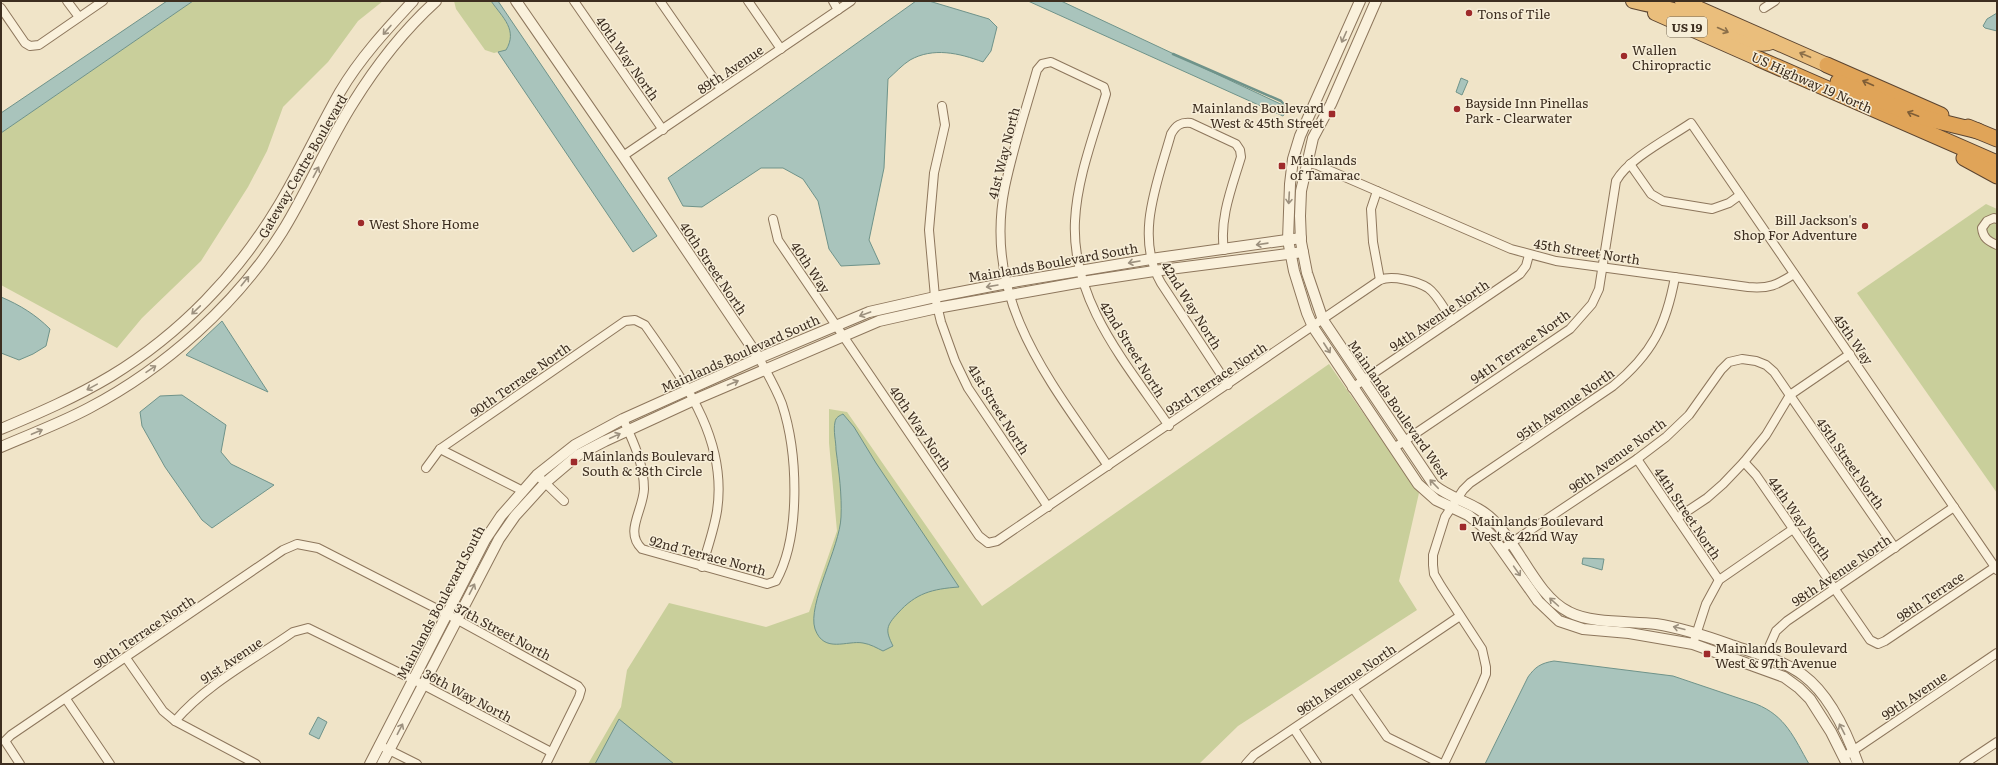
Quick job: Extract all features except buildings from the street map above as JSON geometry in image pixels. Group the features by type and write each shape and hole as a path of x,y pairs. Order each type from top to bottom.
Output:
{"highway":[{"name":"US Highway 19 North","path":"1627,1 1997,163"},
{"path":"1633,1 1688,15 1752,43 1765,45 1774,42"},
{"name":"US Highway 19 North","path":"1682,1 1997,139"},
{"path":"1760,59 1773,57 1782,58 1917,116 1978,131"},
{"path":"1906,123 1997,176"}],"street":[{"path":"68,1 79,17"},
{"path":"1,8 25,43 30,46 39,45 103,1"},
{"name":"Gateway Centre Boulevard","path":"1,429 78,395 111,376 165,338 214,293 249,250 279,205 341,90 366,54 413,1"},
{"name":"Gateway Centre Boulevard","path":"1,447 63,420 124,387 156,366 212,317 238,290 281,233 338,128 363,88 388,53 436,1"},
{"name":"40th Way North","path":"574,1 663,130"},
{"path":"660,1 721,90"},
{"path":"748,1 781,49"},
{"path":"833,1 838,10"},
{"name":"89th Avenue","path":"623,156 851,1"},
{"name":"Mainlands Boulevard West","path":"1360,1 1300,136 1293,159 1290,184 1288,240 1300,292 1313,327 1352,388 1426,493 1436,500 1475,507 1492,519 1512,542 1548,596 1558,605 1570,613 1595,619 1676,627 1765,656 1788,666 1804,675 1826,699 1853,751 1858,764"},
{"name":"Mainlands Boulevard West","path":"1376,1 1331,104 1313,138 1301,192 1300,216 1303,252 1307,273 1323,320 1362,381 1434,485 1481,524 1502,549 1538,602 1559,622 1583,629 1628,633 1693,644 1760,667 1784,677 1799,688 1810,699 1845,760"},
{"path":"1764,8 1775,1"},
{"name":"40th Street North","path":"519,2 758,358 765,369 781,404 788,426 793,455 794,480 793,511 789,541 781,573 776,581"},
{"name":"41st Way North","path":"1106,94 1104,87 1098,82 1051,62 1042,64 1037,70 1004,188 1001,237 1007,283 1021,330 1034,355 1108,466"},
{"path":"349,79 363,88"},
{"name":"42nd Street North","path":"1106,94 1078,195 1075,221 1079,271 1096,316 1169,426"},
{"name":"41st Street North","path":"942,106 945,125 934,173 929,223 929,245 937,308 955,361 968,388 1048,507"},
{"name":"42nd Way North","path":"1224,250 1222,236 1224,220 1241,157 1240,150 1236,144 1191,123 1183,122 1175,126 1172,134 1152,205 1148,226 1151,259 1154,271 1228,385"},
{"name":"94th Terrace North","path":"1394,448 1570,328 1592,304 1599,290 1616,181 1620,173 1630,164 1691,123"},
{"name":"45th Way","path":"1691,123 1996,568"},
{"name":"45th Street North","path":"1293,159 1307,162 1511,249 1529,255 1556,261 1763,288 1778,285 1794,274"},
{"path":"1630,164 1652,194 1663,201 1712,209 1729,203 1740,195"},
{"path":"1377,191 1371,209 1373,242 1380,280 1395,277 1428,288 1452,320"},
{"path":"1997,219 1994,218 1987,221 1982,228 1983,235 1988,242 1997,245"},
{"name":"40th Way","path":"773,220 778,240 836,325"},
{"name":"Mainlands Boulevard South","path":"382,764 447,614 485,540 501,516 537,475 575,445 623,419 689,389 758,358 869,312 935,296 1007,283 1151,259 1224,250 1301,238"},
{"name":"Mainlands Boulevard South","path":"370,764 456,620 499,539 515,516 545,483 578,455 694,400 843,335 879,321 937,308 1082,282 1154,271 1303,252"},
{"name":"94th Avenue North","path":"1352,388 1520,274 1526,266 1529,255"},
{"name":"95th Avenue North","path":"1454,503 1470,484 1614,386 1627,375 1650,347 1659,332 1667,314 1675,277"},
{"name":"93rd Terrace North","path":"988,543 997,541 1169,426 1380,280"},
{"name":"90th Terrace North","path":"426,468 440,448 625,321 635,320 645,325 689,389"},
{"name":"40th Way North","path":"836,325 979,536 988,543"},
{"path":"1677,518 1707,498 1744,462 1766,435 1790,395 1850,354"},
{"name":"45th Street North","path":"1729,362 1742,359 1756,361 1774,372 1895,548"},
{"name":"96th Avenue North","path":"1502,549 1637,459 1666,437 1690,415 1721,370 1729,362"},
{"path":"689,389 713,448 718,482 717,510 702,567"},
{"path":"623,419 628,430"},
{"name":"92nd Terrace North","path":"628,430 641,466 644,489 642,503 633,535 636,544 642,549 702,567 767,584 776,581"},
{"path":"440,448 523,491"},
{"name":"44th Street North","path":"1637,459 1719,580"},
{"name":"44th Way North","path":"1744,462 1756,475 1870,640 1878,644"},
{"path":"537,475 564,501"},
{"path":"1353,688 1387,737 1443,764 1486,674 1482,649 1434,574 1433,555 1445,517 1454,503"},
{"name":"98th Avenue North","path":"1760,667 1776,631 1787,621 1954,507"},
{"path":"1693,644 1706,604 1719,580 1793,529"},
{"name":"90th Terrace North","path":"20,764 5,741 11,735 66,700 283,550 297,544"},
{"name":"37th Street North","path":"297,544 318,548 447,614 574,683 581,690 579,696 551,752"},
{"name":"98th Terrace","path":"1878,644 1885,641 1996,568"},
{"name":"96th Avenue North","path":"1246,764 1254,755 1460,616"},
{"name":"36th Way North","path":"308,628 418,682 551,752"},
{"name":"91st Avenue","path":"175,722 186,708 212,687 293,632 308,628"},
{"name":"99th Avenue","path":"1845,760 1853,751 1997,653"},
{"path":"126,658 163,711 175,722 256,764"},
{"path":"66,700 110,764"},
{"path":"1294,729 1317,764"},
{"path":"1964,764 1997,742"},
{"path":"380,745 417,764"},
{"path":"546,764 551,752"}],"green space":[{"path":"193,1 383,1 358,21 328,62 283,107 267,151 248,187 201,261 142,318 117,348 1,285 1,133"},
{"path":"454,1 491,1 508,24 510,30 509,43 506,50 494,53 485,50 456,9"},
{"path":"1986,204 1997,209 1997,493 1857,293"},
{"path":"1329,364 1419,493 1399,581 1417,610 1238,726 1199,764 588,764 621,707 627,670 669,603 766,627 809,612 837,531 829,443 829,409 847,412 982,606"}],"water":[{"path":"167,1 193,1 1,133 1,113"},
{"path":"491,1 498,1 657,236 633,252 498,52 506,50 509,43 510,30 508,24"},
{"path":"916,1 929,1 989,19 997,27 991,51 983,62 955,54 928,54 910,60 888,79 884,168 869,240 880,264 841,266 829,249 818,201 803,179 783,168 761,168 702,207 683,206 668,178"},
{"path":"1028,1 1061,1 1289,108 1283,116"},
{"path":"1997,13 1997,31 1985,28 1983,26 1987,19"},
{"path":"1461,78 1468,81 1462,95 1456,92"},
{"path":"1,297 15,303 39,319 50,329 46,346 19,360 1,353"},
{"path":"222,321 268,392 186,355"},
{"path":"182,395 226,425 221,452 231,464 274,485 212,528 202,520 165,467 142,426 140,412 160,396"},
{"path":"843,414 854,427 876,463 959,587 925,593 905,606 891,621 888,628 893,646 883,651 863,643 830,644 819,637 815,629 814,619 819,591 835,544 841,517 841,492 834,429 836,419"},
{"path":"1583,558 1604,559 1602,570 1582,564"},
{"path":"1554,661 1673,676 1756,704 1766,709 1782,721 1794,737 1809,764 1485,764 1528,677 1539,666"},
{"path":"318,717 327,722 319,739 309,734"},
{"path":"619,719 674,764 595,764"}],"waterway":[{"path":"1173,54 1281,101 1287,108"}],"place":[{"name":"Tons of Tile","path":"1469,13"},
{"name":"Wallen Chiropractic","path":"1624,56"},
{"name":"Bayside Inn Pinellas Park - Clearwater","path":"1457,109"},
{"name":"Mainlands Boulevard West & 45th Street","path":"1332,114"},
{"name":"Mainlands of Tamarac","path":"1282,166"},
{"name":"West Shore Home","path":"361,223"},
{"name":"Bill Jackson's Shop For Adventure","path":"1865,226"},
{"name":"Mainlands Boulevard South & 38th Circle","path":"574,462"},
{"name":"Mainlands Boulevard West & 42nd Way","path":"1463,527"},
{"name":"Mainlands Boulevard West & 97th Avenue","path":"1707,654"}]}
